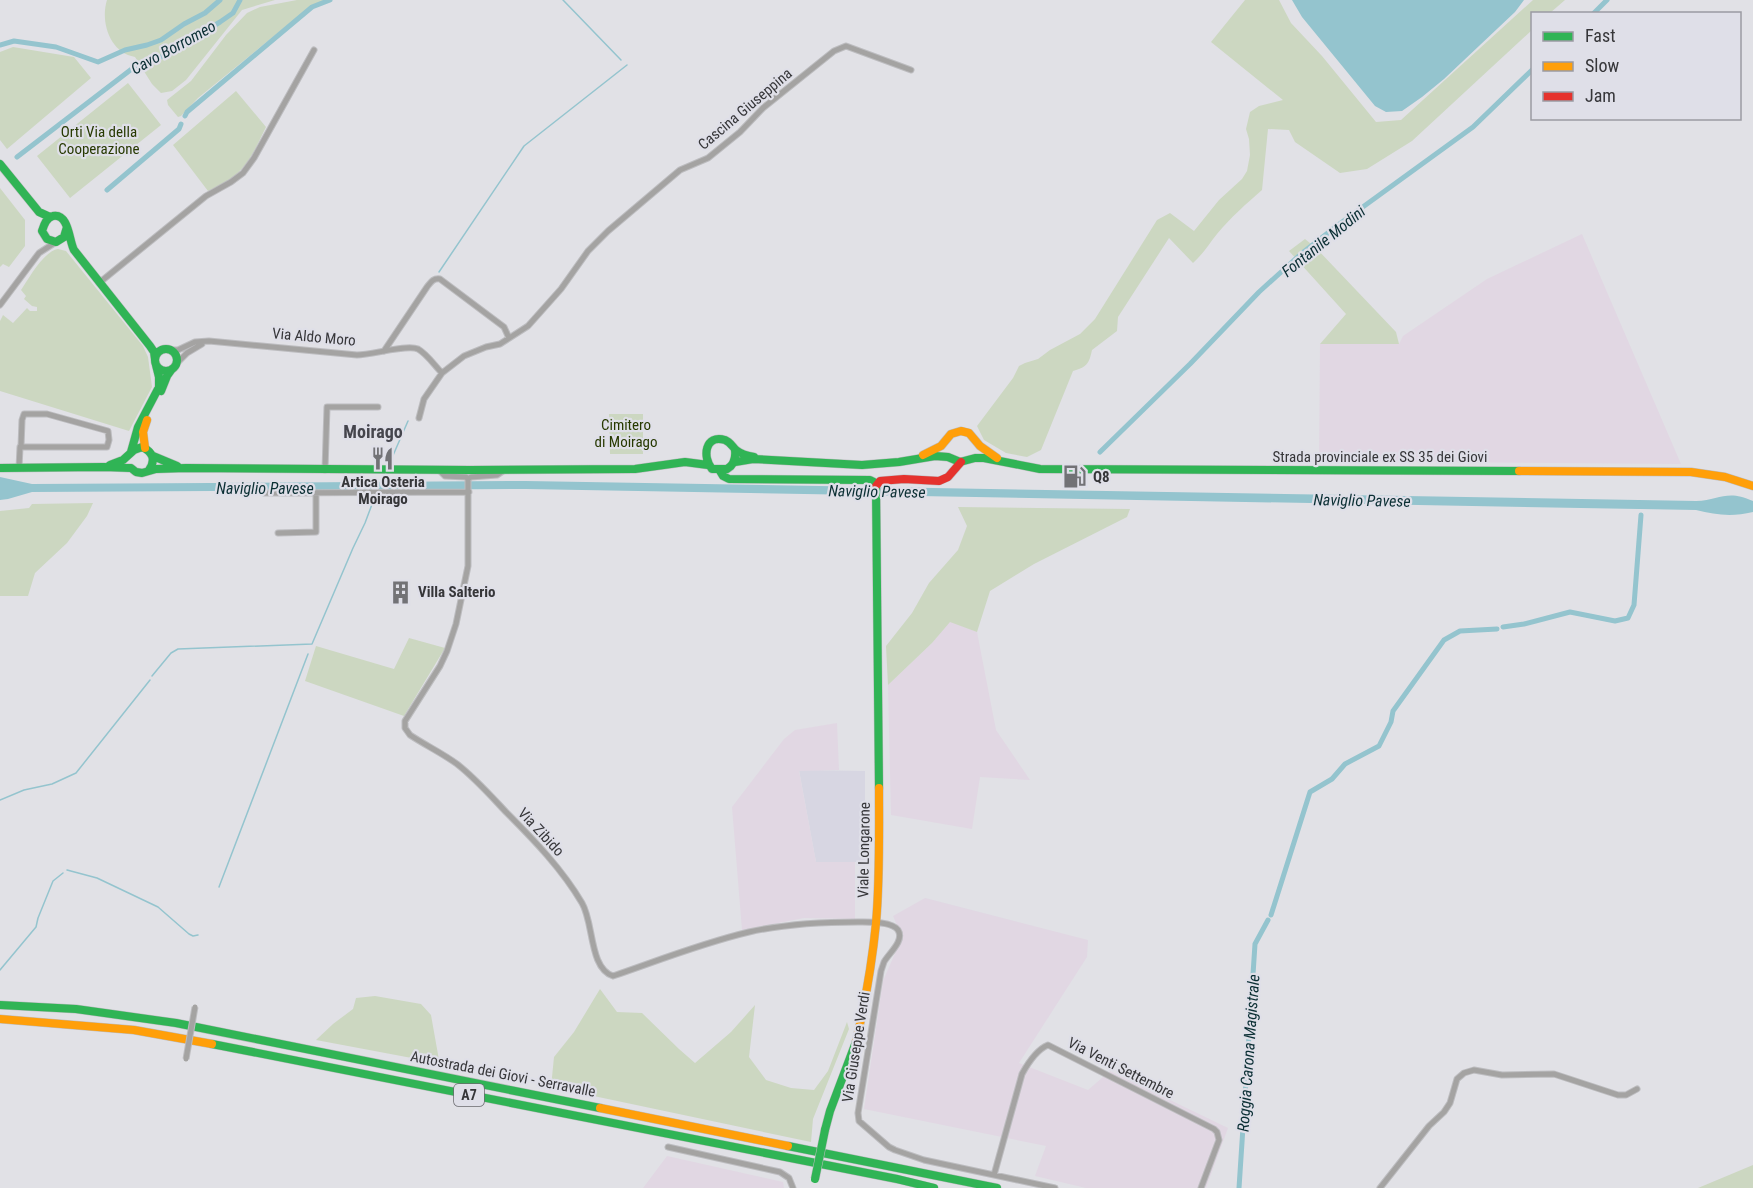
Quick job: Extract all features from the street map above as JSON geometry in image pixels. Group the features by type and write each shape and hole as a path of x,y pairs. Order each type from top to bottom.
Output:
{"main road":[{"path":"0,164 39,212 50,217 61,218 64,221 76,255 154,352 159,387 138,428 129,462 132,468 139,473 149,470 186,468 635,469 685,462 705,452"},
{"path":"39,212 45,237 56,241 76,255"},
{"path":"42,229 45,220 50,217"},
{"path":"56,241 66,235 67,227"},
{"path":"145,448 144,427 160,395 165,379 174,367 176,355 148,343"},
{"path":"167,350 158,353 156,362 162,371 168,371 174,367"},
{"name":"Strada provinciale ex SS 35 dei Giovi","path":"914,459 936,450 953,433 959,431 972,436 988,452 1005,462"},
{"path":"705,452 708,465 720,471 729,480 870,480 876,486 880,481 904,479 939,481 948,477 964,461 973,456 976,443 972,436"},
{"path":"947,439 945,449 951,458"},
{"name":"Strada provinciale ex SS 35 dei Giovi","path":"705,452 709,445 720,440 728,442 735,450 746,455 767,459"},
{"path":"104,467 119,462 136,448 145,448 153,456 166,463 186,468"},
{"path":"735,450 735,462"},
{"path":"149,470 153,464 153,456"},
{"name":"Strada provinciale ex SS 35 dei Giovi","path":"720,471 729,469 735,462 753,459 862,465 935,456 964,461 981,457 1040,469 1691,472 1725,477 1753,486"},
{"path":"685,462 708,465"},
{"path":"0,468 132,468"},
{"name":"Viale Longarone","path":"814,1184 830,1111 856,1042 869,980 876,922 879,809 876,486"},
{"name":"Autostrada dei Giovi - Serravalle","path":"0,1005 43,1006 123,1014 201,1027 997,1188"},
{"name":"Autostrada dei Giovi - Serravalle","path":"0,1019 123,1029 200,1042 407,1081 490,1100 934,1188"}],"street":[{"name":"Cascina Giuseppina","path":"419,418 424,399 442,373 473,351 500,344 528,326 561,289 588,251 615,224 680,170 708,158 740,132 762,108 834,51 846,46 911,70"},
{"path":"99,283 206,196 243,173 254,158 314,50"},
{"path":"0,305 39,253 43,244 42,229"},
{"path":"39,253 56,241"},
{"path":"384,351 427,287 437,279 504,327 509,338"},
{"path":"174,367 180,358 209,341"},
{"name":"Via Aldo Moro","path":"167,350 178,350 195,342 209,341 357,355 409,348 420,350 442,373"},
{"path":"325,470 327,407 378,407"},
{"path":"19,468 24,414 47,414 108,431 107,447 21,447"},
{"path":"439,470 445,476 468,479 497,475 505,470"},
{"name":"Via Zibido","path":"468,479 468,566 456,624 440,666 405,721 405,728 410,735 456,764 480,785 555,863 587,912 599,965 604,972 613,976 719,940 768,928 807,924 876,922"},
{"path":"264,493 469,492"},
{"path":"278,532 316,532 316,493"},
{"name":"Via Giuseppe Verdi","path":"876,922 893,926 898,930 900,936 881,971 858,1113 859,1121 895,1150 924,1160 994,1175"},
{"path":"186,1059 195,1007"},
{"name":"Via Venti Settembre","path":"994,1175 1022,1074 1029,1062 1043,1047 1048,1045 1214,1129 1219,1140 1201,1188"},
{"path":"1380,1188 1429,1126 1444,1112 1450,1103 1457,1079 1464,1073 1474,1070 1502,1075 1554,1074 1618,1095 1626,1095 1637,1089"},
{"path":"668,1147 780,1172 789,1178 793,1188"},
{"path":"994,1175 1055,1188"}],"shaded area":[{"path":"1582,234 1681,464 1319,461 1320,344 1399,344 1403,336 1487,279"},
{"path":"950,621 977,632 996,730 1030,780 980,777 972,829 891,815 888,685 932,643"},
{"path":"837,723 839,770 799,771 816,862 855,862 855,919 804,918 742,930 732,807 784,739 795,730"},
{"path":"799,770 865,771 865,862 816,862"},
{"path":"925,898 1088,940 1087,957 1019,1063 1088,1090 1110,1071 1228,1128 1206,1188 1086,1188 1035,1176 1046,1146 864,1109 883,981 902,937 893,916"},
{"path":"667,1156 783,1182 784,1188 643,1188"}],"green space":[{"path":"107,0 275,0 242,10 186,80 172,91 161,93 152,84 135,57 119,50 113,43 106,27"},
{"path":"297,0 327,0 301,14 178,117 168,105 167,100 191,81 226,35 247,13 260,7"},
{"path":"1245,0 1279,0 1291,23 1322,56 1376,122 1401,120 1533,0 1565,0 1551,12 1531,12 1531,31 1412,141 1367,169 1340,173 1295,142 1289,130 1268,129 1262,190 1228,222 1193,263 1169,238 1118,317 1117,331 1092,350 1087,364 1073,371 1041,450 1027,457 1006,453 984,440 977,426 1013,378 1019,366 1038,359 1080,334 1095,319 1157,220 1170,213 1194,231 1247,171 1250,155 1246,129 1250,112 1259,106 1283,100 1211,42"},
{"path":"13,47 74,57 91,78 7,149 0,140 0,52"},
{"name":"Orti Via della Cooperazione","path":"128,83 161,125 70,198 37,156"},
{"path":"236,91 266,127 242,169 227,181 208,191 173,145"},
{"path":"0,188 25,220 25,246 9,267 3,264 0,267"},
{"path":"1305,239 1396,332 1399,344 1320,344 1346,314 1289,251"},
{"path":"58,249 66,251 143,346 148,357 152,387 129,431 0,391 0,321 3,315 13,323 27,308 30,311 37,311 37,307 24,299 26,296 21,290 42,260"},
{"name":"Cimitero di Moirago","path":"609,414 643,414 643,454 610,454"},
{"path":"93,503 87,516 67,543 35,573 28,596 0,596 0,511 29,508 32,504"},
{"path":"958,507 1130,509 1127,517 1034,564 990,591 977,632 950,622 932,643 888,685 886,646 912,613 929,583 958,550 967,526"},
{"path":"409,638 445,648 404,716 305,681 316,646 394,669"},
{"path":"600,989 617,1012 642,1013 695,1063 731,1032 755,1005 749,1057 766,1080 791,1088 814,1090 828,1071 847,1022 849,1029 813,1119 811,1142 551,1087 554,1057 574,1032"},
{"path":"375,996 421,1004 431,1015 439,1060 433,1062 316,1040 353,1009 356,998"},
{"path":"1753,1165 1753,1188 1698,1188"}],"water":[{"path":"1292,0 1524,0 1515,12 1422,97 1402,111 1386,112 1375,106 1302,17"},
{"name":"Naviglio Pavese","path":"0,477 32,484 526,481 1696,501 1730,495 1753,501 1753,512 1731,515 1696,510 526,489 32,492 0,500"}],"waterway":[{"path":"0,45 14,41 56,47 98,62 125,50 161,40 205,13 220,0"},
{"name":"Cavo Borromeo","path":"17,157 133,68 166,55 233,13 240,0"},
{"path":"185,116 312,7 330,0"},
{"path":"563,0 621,60"},
{"name":"Fontanile Modini","path":"1595,12 1607,0"},
{"path":"439,272 524,146 627,65"},
{"name":"Fontanile Modini","path":"1100,452 1190,364 1259,292 1301,254 1473,127 1531,71"},
{"path":"107,190 179,129 181,124"},
{"path":"391,460 408,421"},
{"path":"152,676 171,653 178,649 312,644 374,499"},
{"name":"Roggia Carona Magistrale","path":"1503,627 1570,612 1615,621 1628,618 1634,605 1641,515"},
{"name":"Roggia Carona Magistrale","path":"1271,915 1310,792 1332,779 1345,764 1379,746 1391,722 1393,711 1444,640 1460,631 1497,629"},
{"path":"219,887 308,654"},
{"path":"0,800 24,790 52,784 76,773 150,680"},
{"path":"67,870 97,878 158,907 189,934 198,935"},
{"path":"0,970 36,927 53,881 63,873"},
{"name":"Roggia Carona Magistrale","path":"1239,1188 1255,944 1268,920"}],"traffic: fast":[{"path":"0,164 39,212 50,217"},
{"path":"67,227 64,237 56,242 47,239 42,231 49,218 58,216 62,219 68,228 74,250 150,346 155,359"},
{"path":"166,349 174,352 177,360 174,368 166,371 158,368 155,360 158,352 166,349"},
{"path":"131,452 138,427 159,387 156,365"},
{"path":"161,391 172,369"},
{"path":"735,450 731,466 727,469 712,469 706,453 709,443 713,440 725,440 738,451 754,457"},
{"path":"110,465 123,460 134,450 142,447 149,451 152,457 149,470"},
{"path":"153,456 177,466"},
{"path":"735,462 753,459 862,465 935,456 948,457 960,462 984,458 1040,469 1519,471"},
{"path":"0,468 104,467 131,468 142,473 156,469 186,468 470,470 635,469 685,462 708,465"},
{"path":"720,471 729,479 870,480 874,482 876,486 879,788"},
{"path":"0,1005 76,1009 176,1023 600,1108"},
{"path":"825,1130 856,1042"},
{"path":"212,1044 934,1188"},
{"path":"815,1179 825,1130"},
{"path":"788,1146 997,1188"}],"traffic: slow":[{"path":"145,448 143,432 147,420"},
{"path":"923,455 941,446 951,434 961,431 969,433 980,446 997,458"},
{"path":"1519,471 1691,472 1725,477 1753,486"},
{"path":"856,1042 868,983 876,923 879,873 879,788"},
{"path":"0,1019 134,1030 212,1044"},
{"path":"600,1108 788,1146"}],"traffic: jam":[{"path":"876,486 880,481 904,479 939,481 948,477 961,462"}],"place":[{"name":"Artica Osteria Moirago","path":"383,458"},
{"name":"Q8","path":"1075,477"},
{"name":"Villa Salterio","path":"400,592"}],"district":[{"name":"Moirago","path":"373,432"}]}
